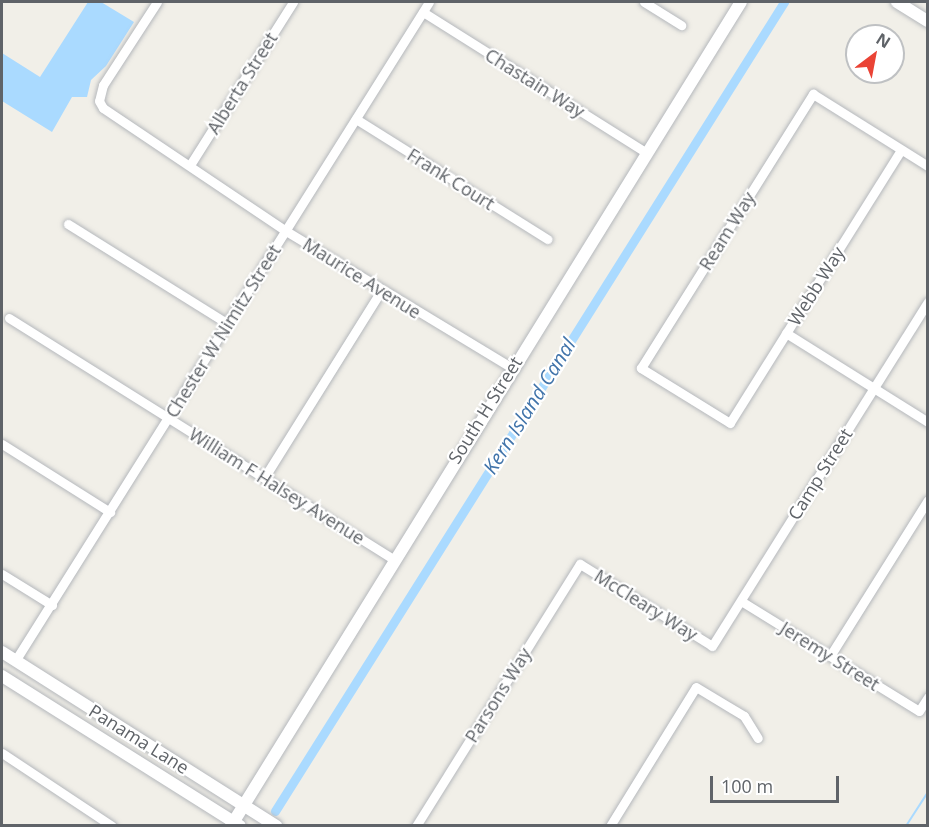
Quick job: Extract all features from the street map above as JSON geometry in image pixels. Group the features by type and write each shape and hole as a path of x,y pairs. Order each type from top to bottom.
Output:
{"street":[{"name":"Maurice Avenue","path":"157,2 103,86 99,101 108,114 190,165 286,231 381,291 512,368"},
{"name":"Alberta Street","path":"190,165 293,2"},
{"name":"Chester W Nimitz Street","path":"15,661 429,2"},
{"path":"644,2 681,25"},
{"name":"South H Street","path":"231,824 393,559 741,2"},
{"path":"897,2 927,21"},
{"name":"Chastain Way","path":"423,12 647,153"},
{"name":"Ream Way","path":"730,423 641,368 813,94 901,150"},
{"name":"Frank Court","path":"356,119 547,239"},
{"path":"901,150 927,166"},
{"name":"Webb Way","path":"730,423 901,150"},
{"path":"68,224 228,324"},
{"path":"264,478 381,291"},
{"name":"Camp Street","path":"712,646 927,302"},
{"name":"William F Halsey Avenue","path":"9,318 393,559"},
{"path":"786,333 927,422"},
{"path":"2,444 110,512"},
{"path":"830,656 927,500"},
{"name":"McCleary Way","path":"580,564 712,646"},
{"name":"Parsons Way","path":"416,825 580,564"},
{"path":"2,574 52,605"},
{"name":"Jeremy Street","path":"741,601 919,711 927,697"},
{"name":"Panama Lane","path":"2,652 276,825"},
{"path":"2,664 15,661"},
{"name":"Panama Lane","path":"2,676 231,824"},
{"path":"610,825 696,687 744,716 758,738"},
{"path":"2,753 112,825"}],"water":[{"path":"88,2 101,2 134,22 106,66 91,80 87,97 72,97 52,132 2,101 2,53 40,77"}],"waterway":[{"name":"Kern Island Canal","path":"275,811 784,2"},
{"path":"906,826 928,792"}]}
